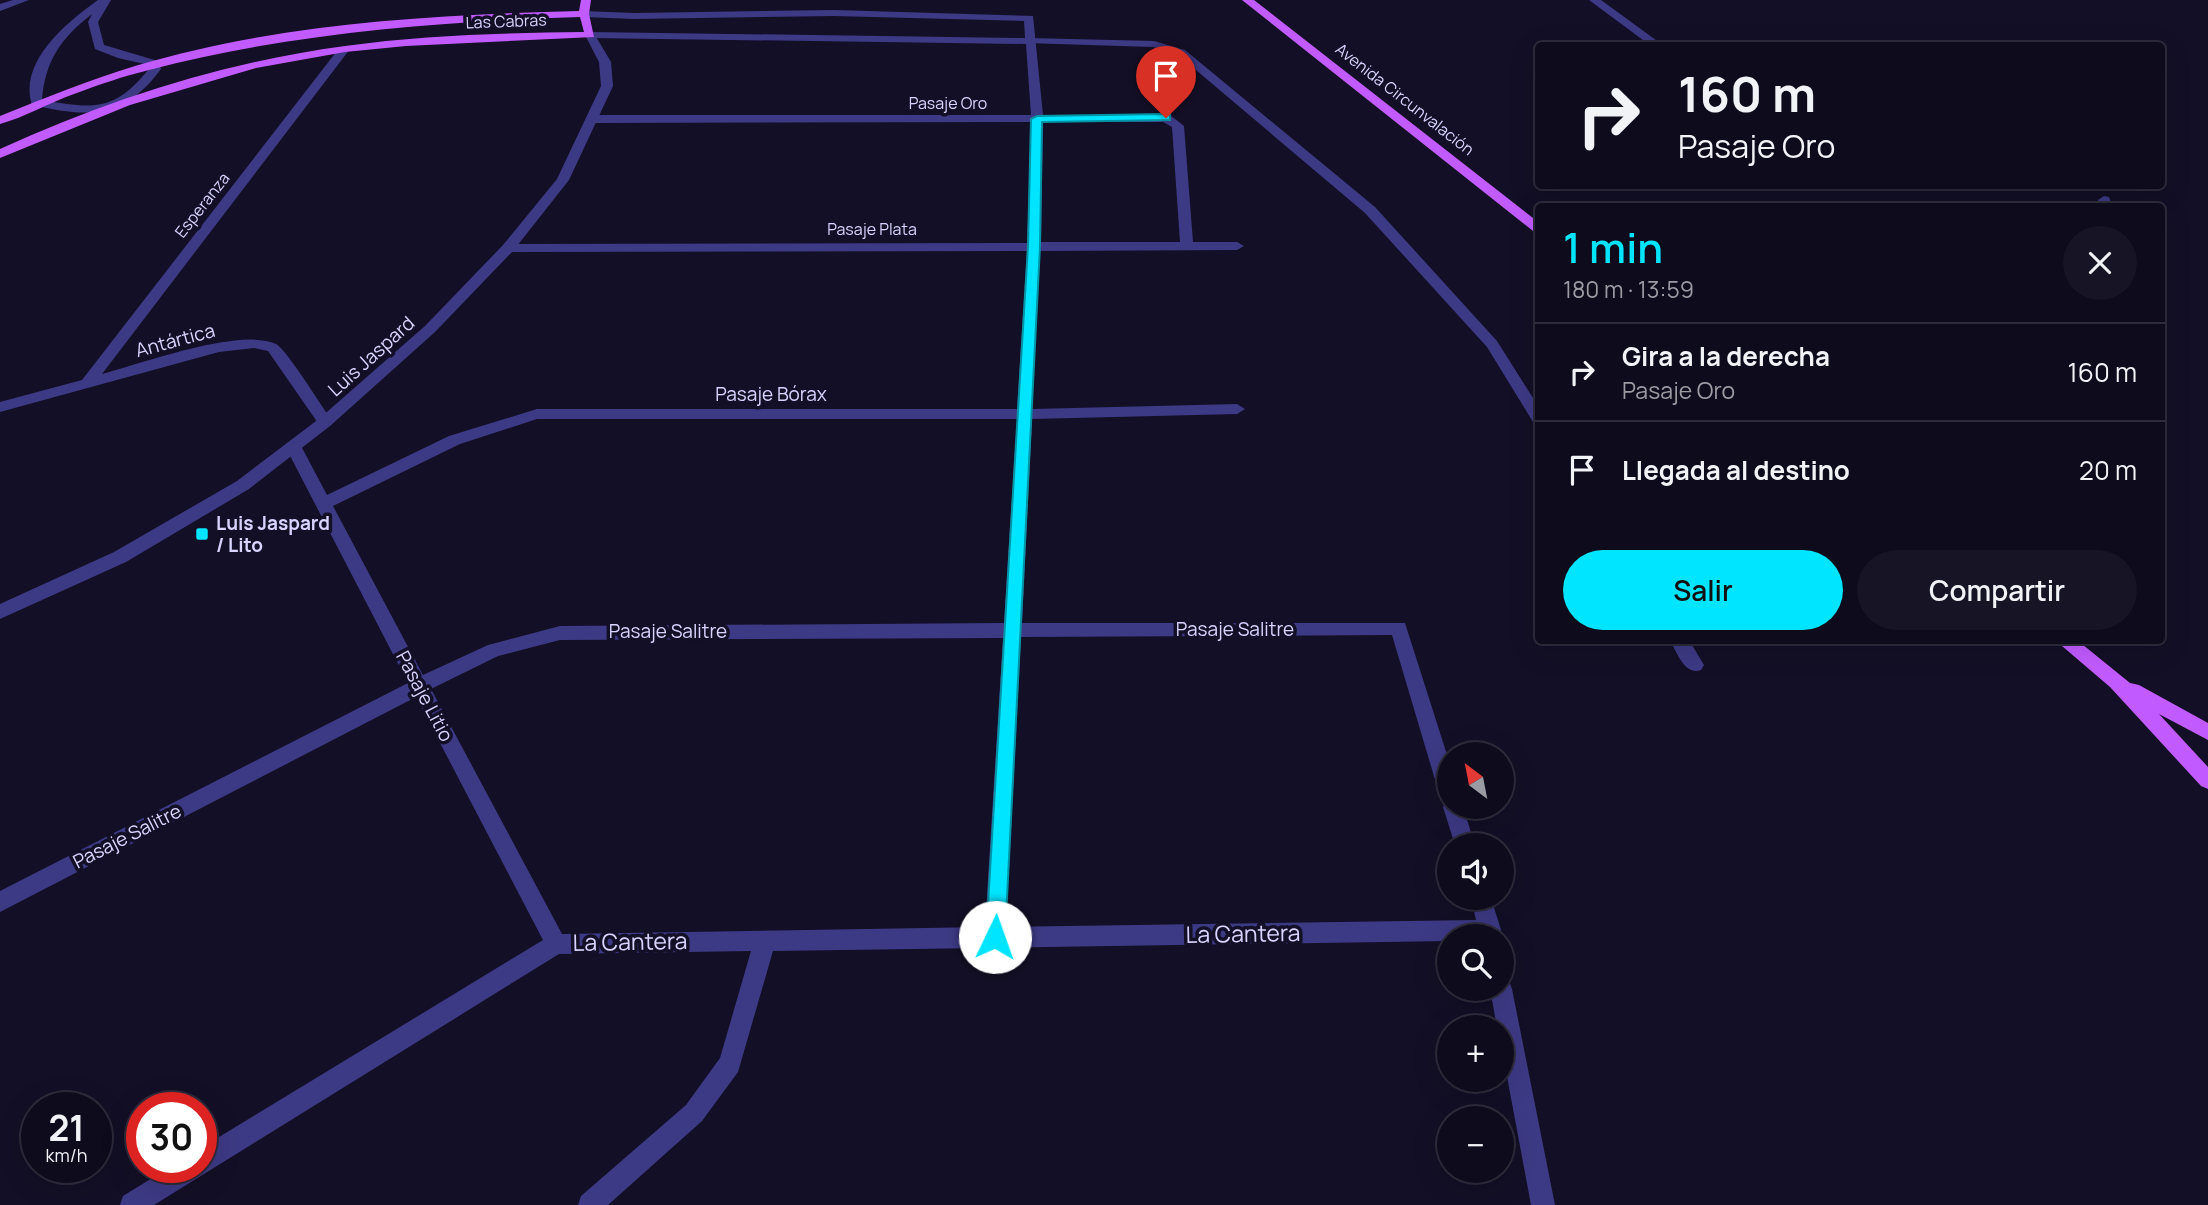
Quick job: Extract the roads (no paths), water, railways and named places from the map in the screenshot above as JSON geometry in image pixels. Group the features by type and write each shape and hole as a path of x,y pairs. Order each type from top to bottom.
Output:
{"main road":[{"name":"Luis Jaspard","path":"586,0 584,15 590,35"},
{"name":"Avenida Circunvalación","path":"1247,0 1535,226"},
{"name":"Las Cabras","path":"0,120 36,103 154,63 293,33 451,18 584,15"},
{"name":"Las Cabras","path":"0,154 116,106 254,66 345,49 461,38 590,35"},
{"path":"2069,644 2117,682 2208,780"},
{"path":"2117,682 2208,732"}],"street":[{"path":"0,8 24,0"},
{"path":"106,0 93,22 99,47 122,56 154,63 155,69 148,79 116,106 65,108 36,103 36,85 49,49 78,20 106,0"},
{"path":"834,13 839,0"},
{"path":"1594,0 1653,42"},
{"name":"Las Cabras","path":"584,15 834,13 1029,18 1029,41"},
{"name":"Las Cabras","path":"590,35 1154,44 1181,52 1370,210 1492,344 1535,413"},
{"name":"Luis Jaspard","path":"0,612 120,557 243,485 295,448 430,329 508,248 563,180 607,86 605,62 590,35"},
{"path":"995,937 1034,246 1037,119 1029,41"},
{"name":"Esperanza","path":"87,383 345,49"},
{"name":"Pasaje Oro","path":"593,119 1160,117 1176,122 1187,246"},
{"name":"Pasaje Plata","path":"508,248 1237,246"},
{"name":"Antártica","path":"0,407 219,347 254,343 273,348 326,422"},
{"name":"Pasaje Bórax","path":"324,503 479,430 537,414 1025,414 1237,409"},
{"name":"Pasaje Litio","path":"295,448 556,944"},
{"name":"Pasaje Salitre","path":"0,902 494,650 560,633 1399,628 1437,753"},
{"path":"1681,644 1695,666"},
{"name":"La Cantera","path":"217,1152 556,944 1437,933"},
{"path":"590,1205 694,1113 730,1064 765,940"},
{"path":"1504,1001 1543,1205"},
{"path":"132,1205 167,1183"}],"place":[{"name":"Luis Jaspard / Lito","path":"202,534"}]}
